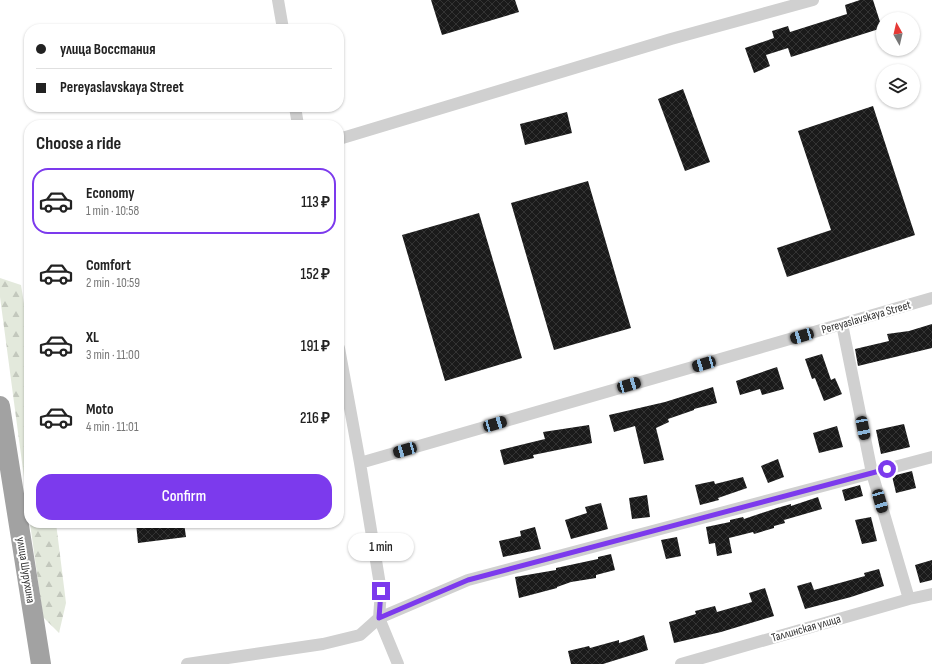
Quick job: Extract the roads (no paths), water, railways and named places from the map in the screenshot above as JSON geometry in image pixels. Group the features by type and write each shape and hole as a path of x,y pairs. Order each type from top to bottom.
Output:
{"highway":[{"name":"улица Шурухина","path":"0,406 41,664"}],"street":[{"path":"278,0 281,24"},
{"path":"344,137 664,41 813,0"},
{"name":"Pereyaslavskaya Street","path":"360,463 932,298"},
{"path":"842,324 872,473 909,599"},
{"path":"344,375 381,591 379,618 398,664"},
{"path":"187,664 331,642 360,635 379,618 468,580 932,457"},
{"name":"Таллинская улица","path":"681,664 909,599 932,594"}]}
